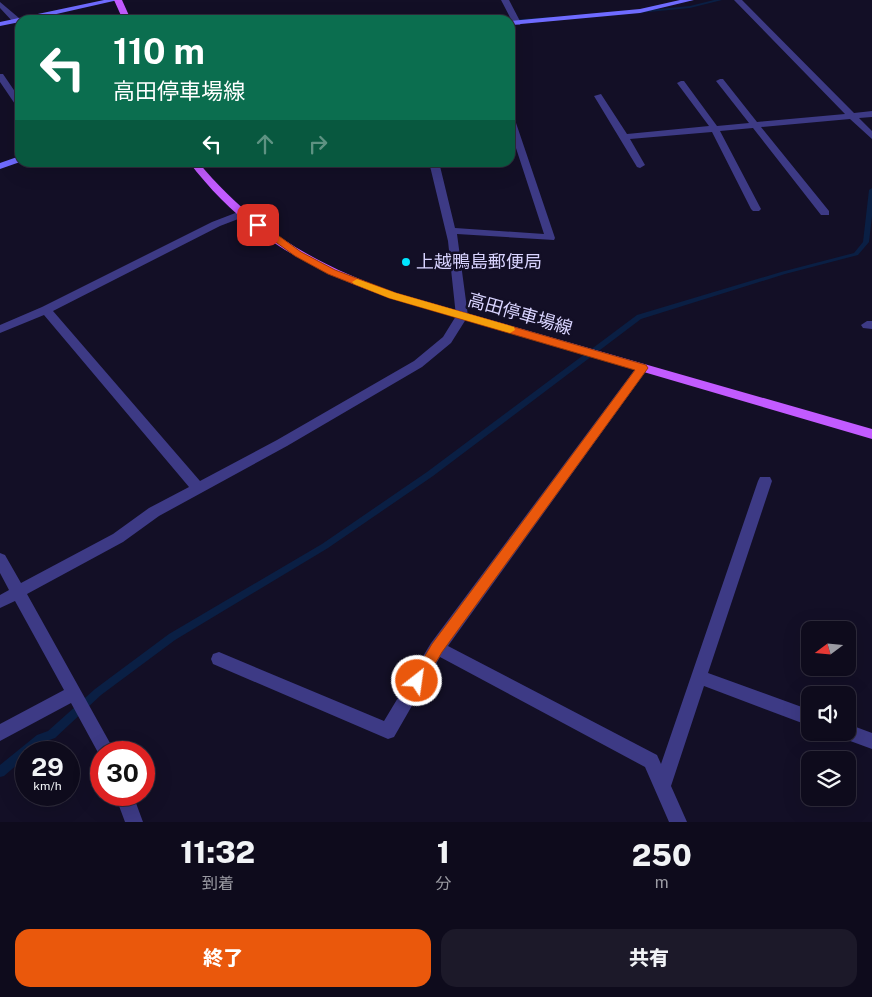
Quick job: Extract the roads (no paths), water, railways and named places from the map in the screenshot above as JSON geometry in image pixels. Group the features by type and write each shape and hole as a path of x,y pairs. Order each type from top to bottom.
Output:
{"main road":[{"path":"118,0 126,15"},
{"name":"高田停車場線","path":"197,167 214,188 242,214 298,254 332,272 392,296 872,434"}],"street":[{"path":"40,15 114,0"},
{"path":"504,0 510,15"},
{"path":"515,23 640,11 690,0"},
{"path":"738,0 872,136"},
{"path":"0,4 15,19"},
{"path":"0,24 15,20"},
{"path":"0,76 4,89 15,100"},
{"path":"720,81 824,213"},
{"path":"681,83 715,129 756,209"},
{"path":"598,96 640,165"},
{"path":"624,137 872,114"},
{"path":"451,230 550,238 515,146"},
{"path":"0,166 15,162"},
{"path":"0,602 20,593 118,538 154,512 418,364 447,340 462,316 451,230 435,167"},
{"path":"0,329 46,310 216,224 242,214"},
{"path":"46,310 198,488"},
{"path":"219,659 388,731 437,648 642,368"},
{"path":"662,786 765,481"},
{"path":"0,559 101,741"},
{"path":"437,648 650,761 678,822"},
{"path":"698,677 801,715"},
{"path":"0,733 73,694"},
{"path":"856,735 872,741"},
{"path":"128,806 134,822"}],"waterway":[{"path":"638,12 690,7 720,0"},
{"path":"515,21 549,18"},
{"path":"0,772 41,738 51,735 98,692 172,637 325,546 430,474 639,317 783,273 856,254 866,242 872,190"}],"place":[{"name":"上越鴨島郵便局","path":"406,262"}]}
